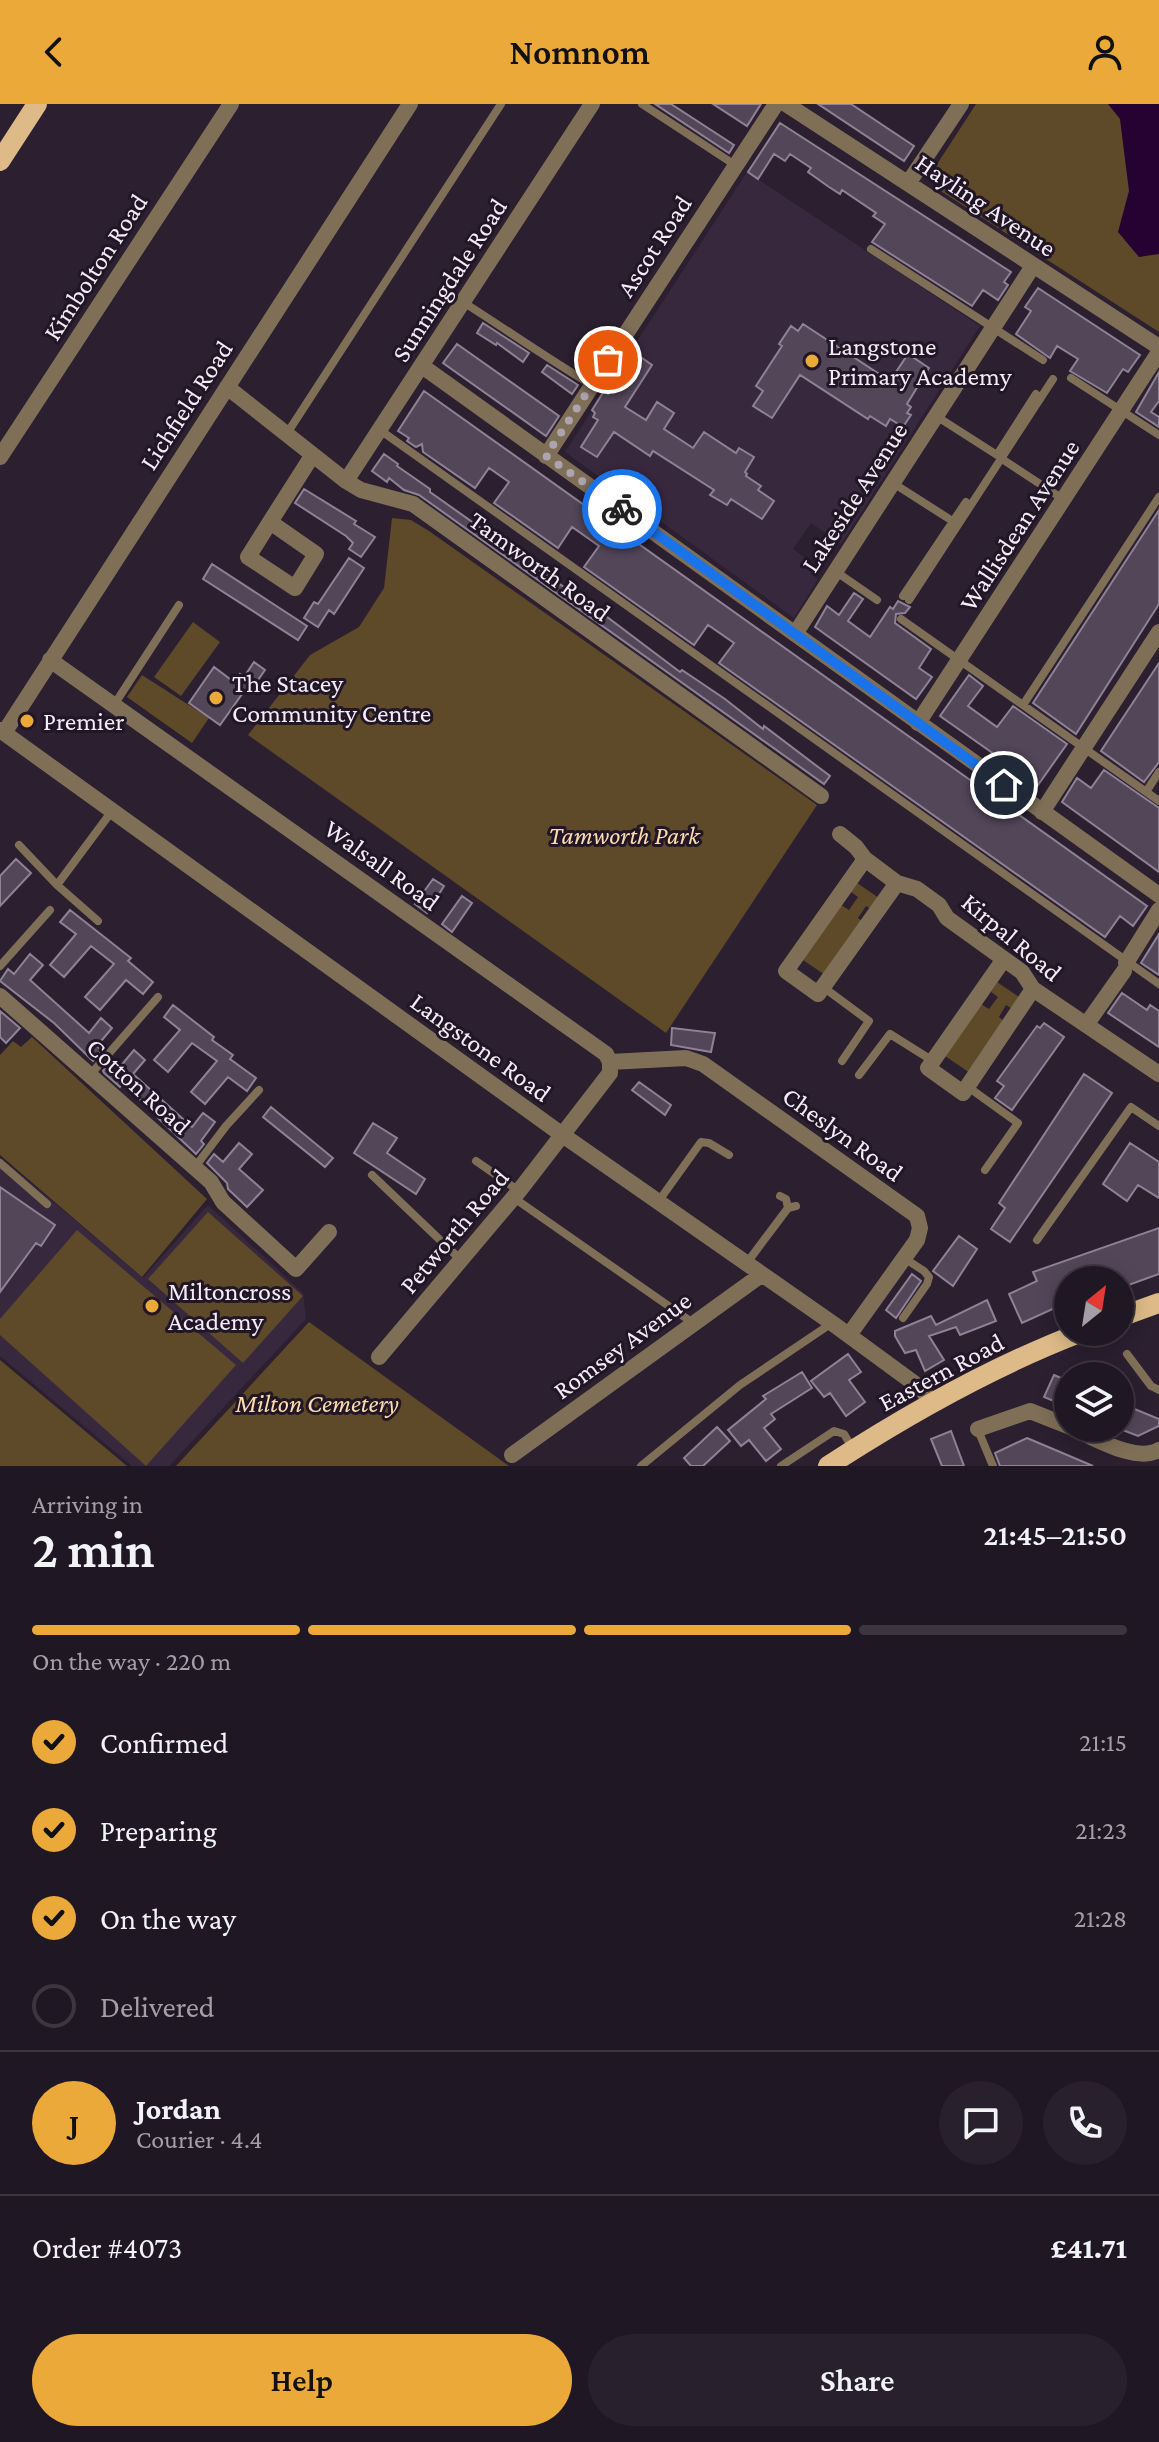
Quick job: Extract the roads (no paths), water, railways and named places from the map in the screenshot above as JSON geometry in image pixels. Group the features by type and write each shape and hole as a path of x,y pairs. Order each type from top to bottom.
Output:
{"main road":[{"path":"0,161 37,104"},
{"path":"1134,1312 1159,1303"},
{"name":"Eastern Road","path":"828,1466 932,1405 1054,1343"}],"street":[{"name":"Kimbolton Road","path":"0,457 231,104"},
{"name":"Lichfield Road","path":"2,732 410,104"},
{"name":"Sunningdale Road","path":"346,481 592,104"},
{"name":"Ascot Road","path":"546,456 776,104"},
{"name":"Hayling Avenue","path":"786,104 909,182 1159,350"},
{"path":"909,182 961,104"},
{"name":"Lakeside Avenue","path":"795,634 1033,266"},
{"name":"Wallisdean Avenue","path":"918,723 1159,350"},
{"path":"422,366 1159,895"},
{"name":"Tamworth Road","path":"227,387 346,481 361,490 413,504 821,796"},
{"path":"270,522 312,456"},
{"path":"1042,812 1159,632"},
{"name":"Walsall Road","path":"50,660 606,1054 610,1062"},
{"name":"Langstone Road","path":"2,732 564,1136 849,1335 922,1389 932,1405"},
{"name":"Kirpal Road","path":"840,834 865,859 897,883 917,889 939,905 947,918 1022,972 1033,989 1159,1074"},
{"path":"865,859 786,971 818,994 897,883"},
{"path":"1086,1025 1159,910"},
{"path":"1004,959 928,1068 963,1093 1033,989"},
{"name":"Cotton Road","path":"0,996 211,1182 223,1202 296,1269 329,1232"},
{"name":"Cheslyn Road","path":"610,1062 686,1058 703,1064 917,1216 920,1228 917,1240 849,1335"},
{"path":"564,1136 610,1073 610,1062"},
{"name":"Petworth Road","path":"379,1357 564,1136"},
{"name":"Romsey Avenue","path":"512,1455 761,1275"},
{"path":"978,1429 1030,1411 1054,1421"},
{"path":"1107,1442 1153,1457"}],"lane":[{"path":"286,435 501,104"},
{"path":"642,104 735,165"},
{"path":"871,249 1043,360"},
{"path":"463,302 592,385"},
{"path":"1071,378 1159,435"},
{"path":"966,502 906,598 1053,379"},
{"path":"935,416 997,455 1036,394"},
{"path":"380,430 1125,967 1159,984"},
{"path":"1002,459 1064,499"},
{"path":"892,483 954,522"},
{"path":"1023,705 1159,497"},
{"path":"835,571 877,600"},
{"path":"114,705 179,605"},
{"path":"901,619 1159,801"},
{"path":"1146,792 1159,772"},
{"path":"57,885 112,811"},
{"path":"19,845 57,885 98,921"},
{"path":"0,966 50,910"},
{"path":"823,987 869,1021 842,1061"},
{"path":"90,1075 158,997"},
{"path":"859,1075 890,1034 933,1061"},
{"path":"967,1086 1018,1123 985,1170"},
{"path":"194,1168 259,1090"},
{"path":"1037,1240 1131,1107 1159,1126"},
{"path":"658,1202 701,1142 709,1143 729,1155"},
{"path":"476,1161 516,1195 693,1324"},
{"path":"0,1163 47,1204"},
{"path":"372,1175 461,1260"},
{"path":"746,1264 792,1207 780,1196"},
{"path":"903,1318 929,1277 904,1258"},
{"path":"641,1466 740,1385 832,1323"},
{"path":"1127,1354 1151,1386 1159,1390"},
{"path":"978,1429 993,1466"},
{"path":"781,1466 834,1431 844,1434 854,1450"}],"place":[{"name":"Langstone Primary Academy","path":"812,361"},
{"name":"The Stacey Community Centre","path":"216,698"},
{"name":"Premier","path":"27,721"},
{"name":"Miltoncross Academy","path":"152,1306"}],"park label":[{"name":"Tamworth Park","path":"624,835"},
{"name":"Milton Cemetery","path":"317,1403"}]}
